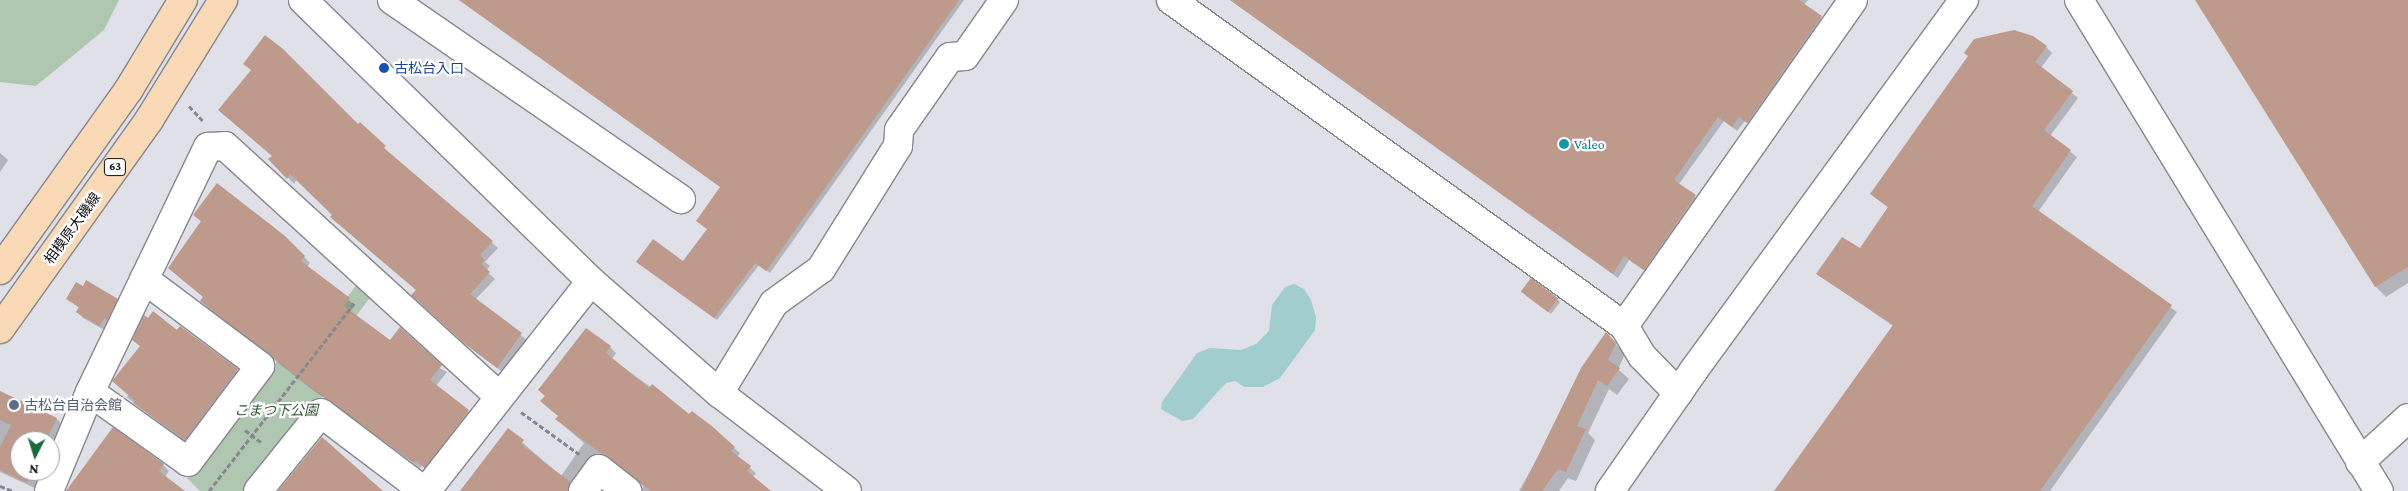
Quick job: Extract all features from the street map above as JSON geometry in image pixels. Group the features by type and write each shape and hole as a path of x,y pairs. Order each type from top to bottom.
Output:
{"main road":[{"name":"63","path":"0,270 129,89 183,0"},
{"name":"相模原大磯線","path":"0,329 169,89 223,0"}],"street":[{"path":"303,0 591,281 719,393 847,491"},
{"path":"392,0 680,199"},
{"path":"719,393 774,303 821,269 898,146 899,130 950,57 965,56 1004,0"},
{"path":"1171,0 1624,326 1642,356 1678,392"},
{"path":"1624,326 1853,0"},
{"path":"1610,491 1678,392 1964,0"},
{"path":"2079,0 2177,156 2379,491"},
{"path":"49,491 90,392 208,147 225,146 499,396"},
{"path":"90,392 188,462 260,366 144,279"},
{"path":"258,491 321,413 425,491 591,281"},
{"path":"2360,462 2408,418"},
{"path":"583,491 599,470 627,491"}],"path":[{"path":"169,89 215,134 208,147"},
{"path":"209,491 372,281"},
{"path":"499,396 599,470"},
{"path":"225,415 283,458"},
{"path":"0,486 13,491"}],"green space":[{"path":"0,0 119,0 104,30 36,86 0,82"},
{"name":"こまつ下公園","path":"358,283 372,295 307,381 323,396 248,491 200,491 187,478 279,359 292,369"}],"water":[{"path":"1294,284 1304,289 1311,300 1316,317 1315,330 1280,378 1263,387 1244,387 1235,381 1226,383 1193,419 1182,421 1161,409 1162,402 1197,353 1210,348 1241,350 1256,344 1269,331 1272,305 1285,287"}],"building":[{"path":"459,0 959,0 766,271 755,263 714,318 636,262 653,239 683,261 707,229 696,221 720,187"},
{"name":"Valeo","path":"1230,0 1799,0 1822,16 1747,123 1739,117 1732,127 1718,117 1674,180 1696,195 1644,270 1624,256 1613,274"},
{"path":"2195,0 2408,0 2408,267 2375,287"},
{"path":"2014,30 2033,36 2047,46 2035,62 2073,91 2044,130 2071,150 2032,206 2172,305 2040,491 1774,491 1893,325 1816,274 1842,237 1860,248 1888,207 1870,194 1968,56 1964,53 1974,39"},
{"path":"265,35 283,49 358,124 360,122 386,146 384,148 493,241 480,255 485,260 481,264 490,272 470,294 522,333 497,368 465,344 411,295 416,290 330,217 332,215 290,174 287,179 268,159 272,156 218,110 251,70 243,64"},
{"path":"217,183 285,236 305,256 301,261 350,298 344,306 390,340 400,327 442,365 430,380 469,410 425,468 416,461 414,463 306,384 200,301 203,297 168,268 201,221 193,215"},
{"path":"1531,278 1558,298 1548,312 1521,292"},
{"path":"86,280 118,299 107,320 105,318 99,326 76,312 79,307 66,299 76,282 83,286"},
{"path":"153,311 177,330 180,326 238,369 185,440 133,403 135,401 112,381 140,346 132,340 144,315 148,318"},
{"path":"586,328 611,346 606,353 649,388 652,384 689,414 692,411 713,427 735,447 731,451 751,466 747,471 771,491 651,491 555,419 558,416 540,401 545,396 538,390"},
{"path":"1606,332 1616,343 1608,360 1620,368 1607,386 1598,380 1577,426 1586,429 1566,472 1558,469 1542,491 1521,491 1581,368"},
{"name":"古松台自治会館","path":"0,391 57,418 51,431 10,431 10,475 0,470 0,447 11,425 0,420"},
{"path":"113,427 164,464 159,471 185,491 66,491"},
{"path":"508,428 524,440 521,444 570,482 568,491 460,491"},
{"path":"322,437 383,491 278,491"}],"place":[{"name":"古松台入口","path":"384,68"},
{"name":"Valeo","path":"1564,144"},
{"name":"古松台自治会館","path":"14,405"}]}
